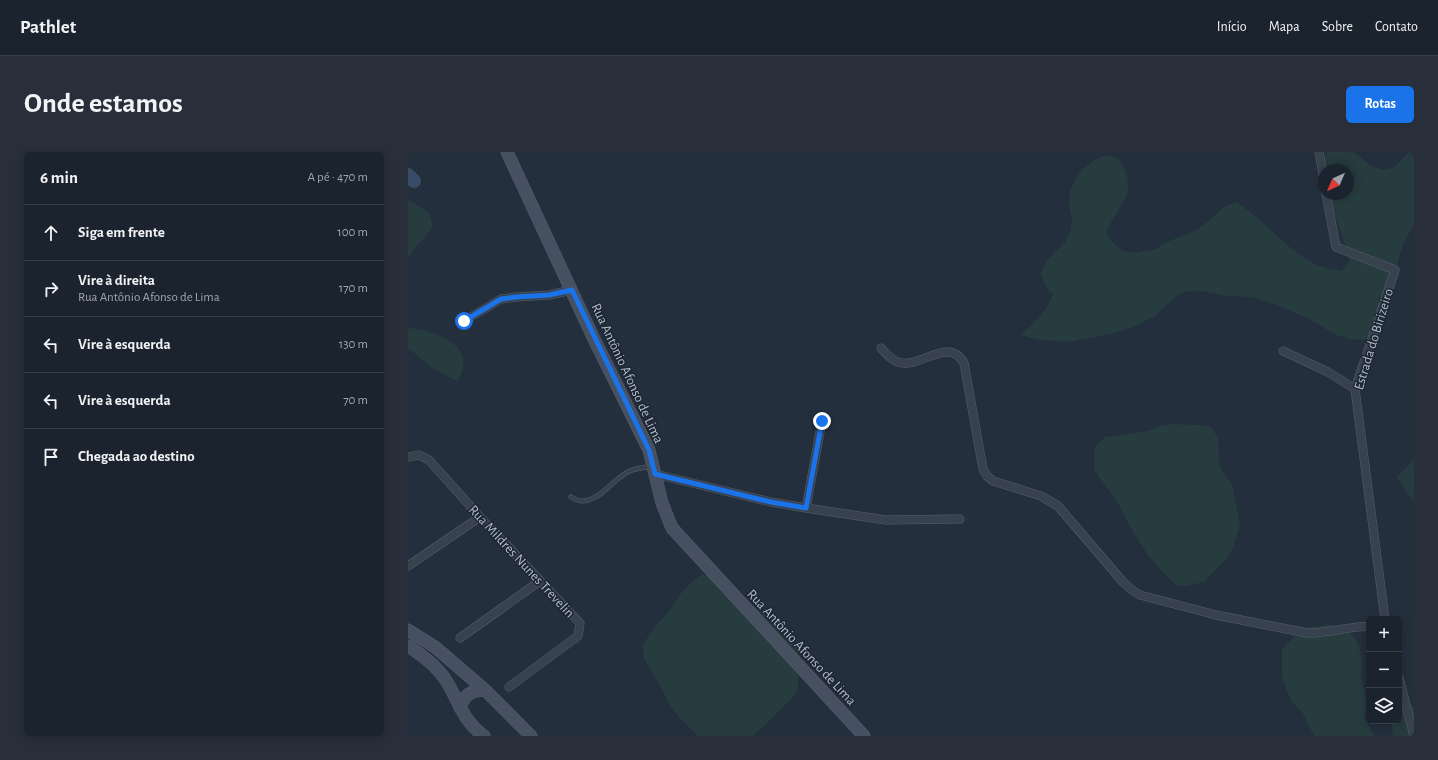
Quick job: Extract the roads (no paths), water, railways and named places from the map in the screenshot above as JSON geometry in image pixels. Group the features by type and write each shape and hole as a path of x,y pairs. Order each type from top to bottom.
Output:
{"main road":[{"name":"Rua Antônio Afonso de Lima","path":"507,152 649,450 662,503 672,528 864,736"},
{"path":"408,630 435,647 485,690 520,731 532,736"},
{"path":"408,646 420,654 441,673 460,708 471,724 484,736"},
{"path":"460,708 466,695 471,692 485,690"}],"street":[{"path":"1319,152 1321,164"},
{"name":"Estrada do Birizeiro","path":"1327,200 1336,247 1395,270 1355,389 1385,616"},
{"path":"464,321 501,299 549,295 572,290"},
{"path":"881,348 890,358 899,362 908,363 947,352 954,352 960,356 964,363 983,469 986,476 993,481 1041,496 1058,506 1123,582 1140,595 1216,615 1307,633 1366,626"},
{"path":"1283,351 1328,372 1355,389"},
{"path":"806,508 822,421"},
{"name":"Rua Mildres Nunes Trevelin","path":"408,457 419,454 429,460 540,582 580,623 578,636 509,688"},
{"path":"654,470 764,501 806,508 886,520 960,519"},
{"path":"408,566 480,517"},
{"path":"460,638 540,582"},
{"path":"1402,688 1414,736"}],"lane":[{"path":"571,497 581,501 591,499 596,497 622,475 631,470 654,470"}],"waterway":[{"path":"408,175 414,181"}]}
